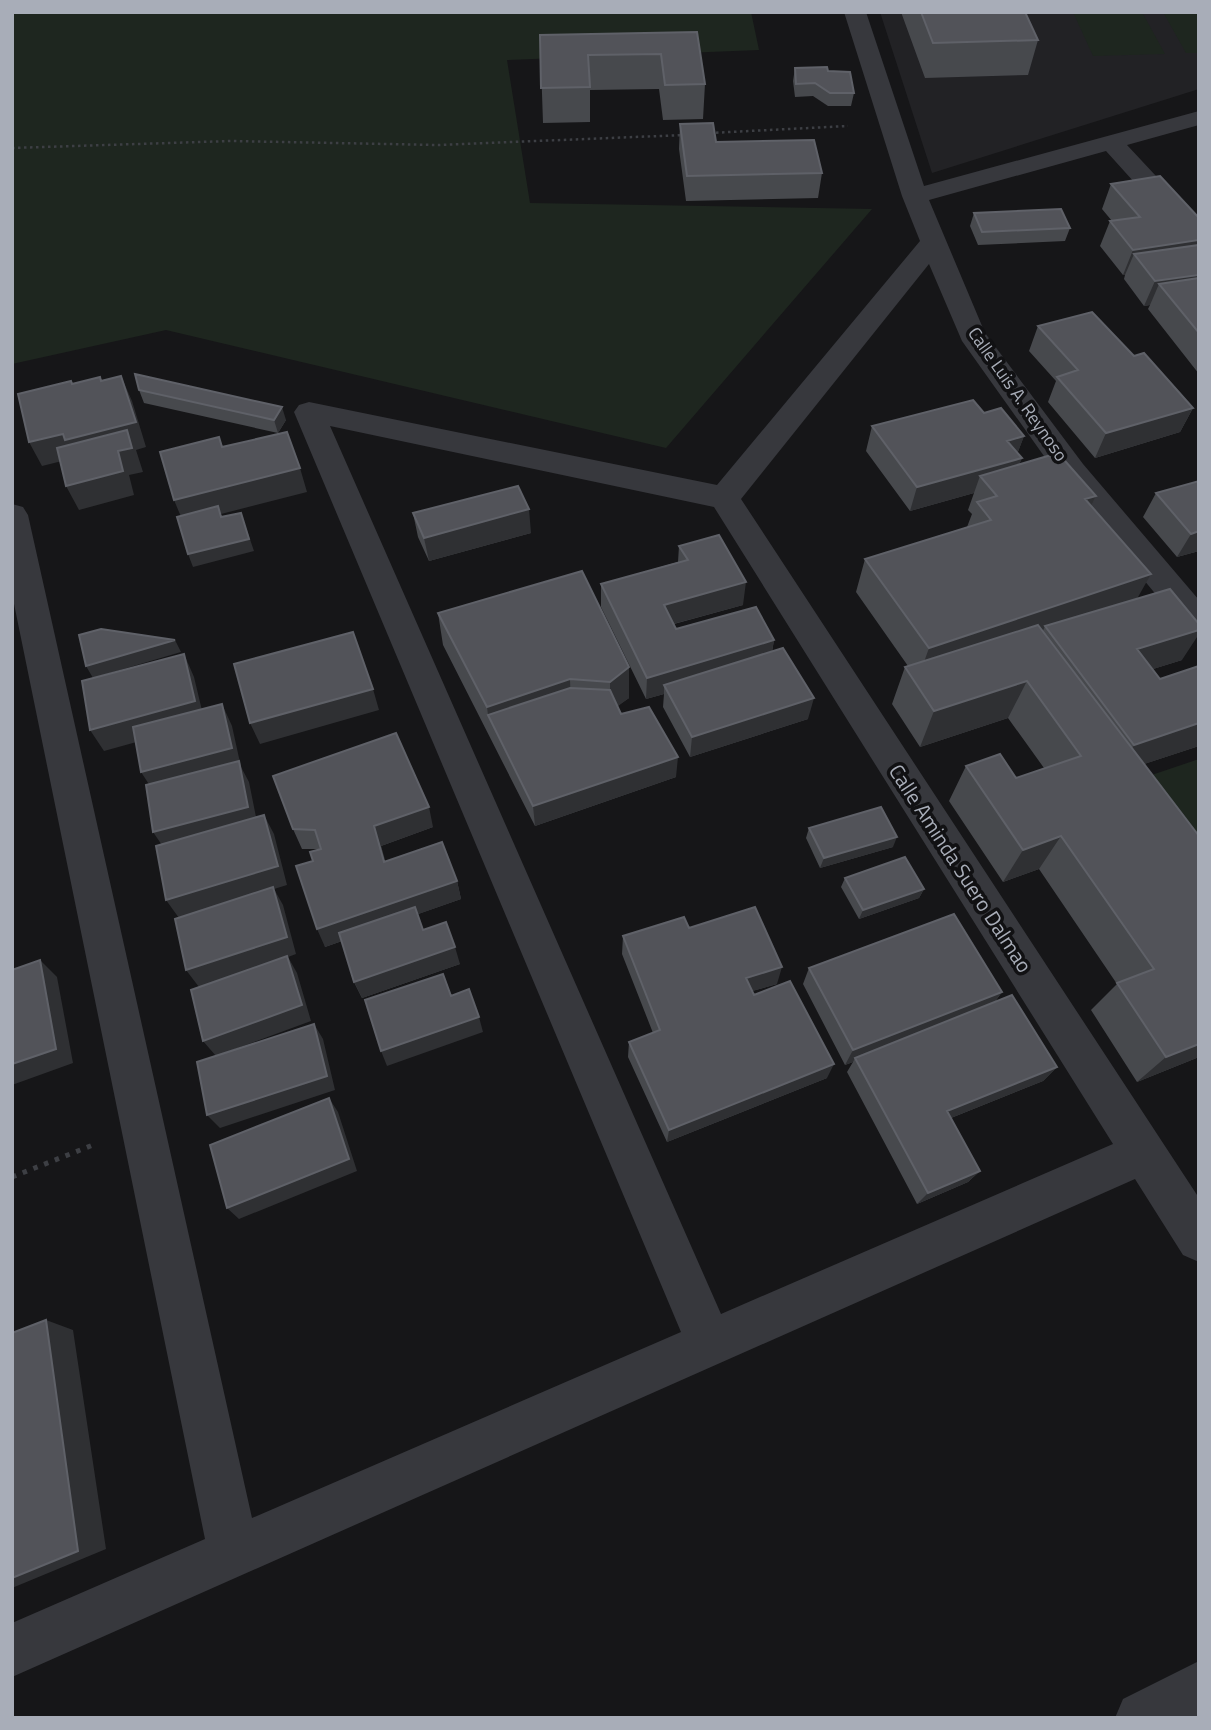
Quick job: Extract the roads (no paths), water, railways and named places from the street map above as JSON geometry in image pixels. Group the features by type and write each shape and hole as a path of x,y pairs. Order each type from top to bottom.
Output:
{"street":[{"name":"Calle Luis A. Reynoso","path":"855,12 915,196 972,335 1072,472 1199,623"},
{"path":"915,196 1199,118"},
{"path":"1111,142 1199,238"},
{"path":"710,1344 309,412 724,498 934,241"},
{"name":"Calle Aminda Suero Dalmao","path":"724,498 1199,1239"},
{"path":"12,515 234,1552"},
{"path":"12,1650 1144,1153"},
{"path":"1142,1718 1199,1688"}]}
